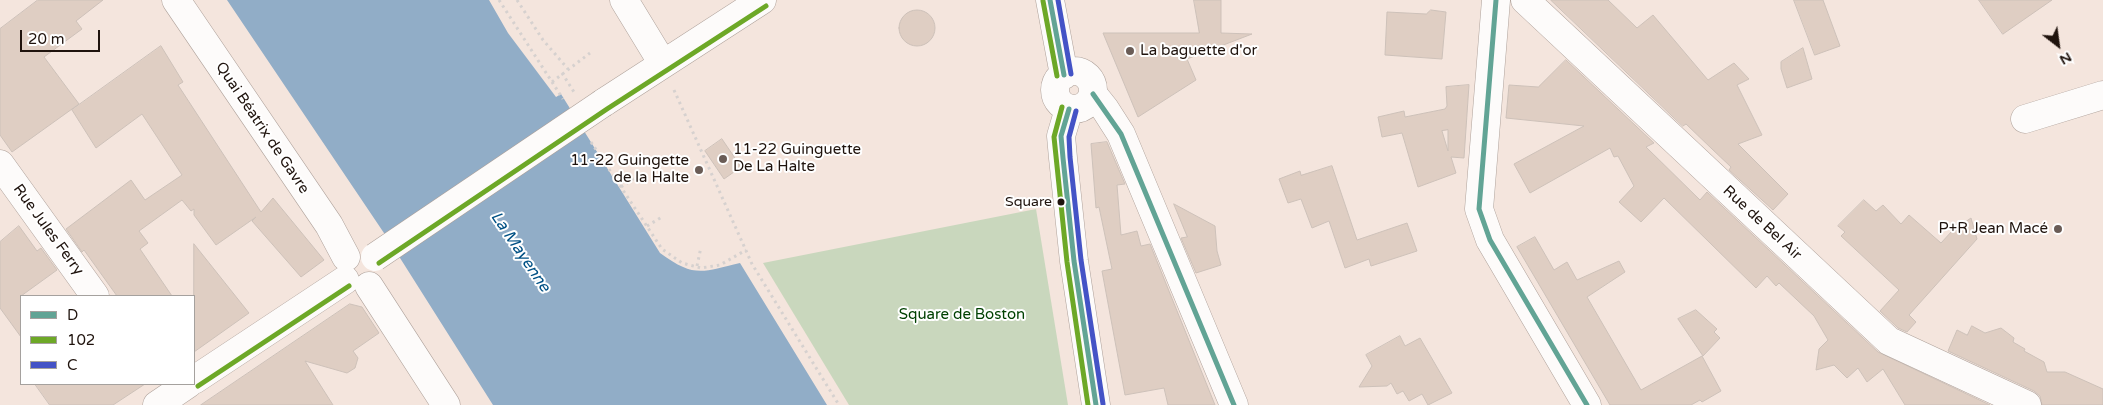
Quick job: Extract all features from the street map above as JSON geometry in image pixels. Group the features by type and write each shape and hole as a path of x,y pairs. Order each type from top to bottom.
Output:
{"street":[{"name":"Quai Béatrix de Gavre","path":"176,0 329,225 353,274 446,405"},
{"path":"624,0 663,64"},
{"path":"195,379 353,274 377,279 379,262 376,257 604,103 762,0"},
{"path":"1050,0 1064,75"},
{"path":"1496,0 1478,209 1490,240 1587,405"},
{"name":"Rue de Bel Air","path":"1525,0 1889,341 2027,405"},
{"path":"1070,72 1082,74 1091,82 1093,94 1091,100 1082,108 1070,109 1064,106 1056,97 1056,84 1064,75 1070,72"},
{"path":"1093,94 1121,134 1234,405"},
{"path":"2024,119 2103,95"},
{"path":"1070,109 1061,136 1074,261 1096,405"},
{"name":"Rue Jules Ferry","path":"0,164 95,295"}],"path":[{"path":"499,0 568,106"},
{"path":"517,0 543,40 568,69"},
{"path":"552,82 590,53"},
{"path":"663,64 752,264 839,405"},
{"path":"562,74 574,92"},
{"path":"589,138 662,249 682,263 701,268 720,265 746,250"},
{"path":"621,187 636,177"},
{"path":"647,226 662,217"},
{"path":"697,267 701,248"}],"green space":[{"name":"Square de Boston","path":"1036,209 1068,405 849,405 763,263"}],"water":[{"name":"La Mayenne","path":"227,0 489,0 508,33 556,97 561,94 660,253 690,270 716,269 740,263 827,405 493,405 388,239"}],"building":[{"path":"38,0 103,0 76,21 82,29 44,57 79,104 12,152 0,135 0,29"},
{"path":"1194,0 1221,0 1221,33 1252,34 1187,59 1196,80 1138,117 1103,33 1199,33"},
{"path":"1551,0 1608,0 1637,28 1653,15 1708,80 1734,63 1749,79 1737,85 1762,135 1738,144 1788,194 1773,210 1729,170 1731,167 1686,124 1683,126"},
{"path":"1794,0 1823,0 1840,46 1815,55"},
{"path":"1979,0 2052,0 2003,34"},
{"path":"917,10 924,11 930,15 934,21 934,35 930,41 924,45 917,46 910,45 904,41 900,35 899,28 900,21 904,15 910,11"},
{"path":"1431,10 1446,12 1442,59 1385,55 1387,12 1426,14"},
{"path":"161,46 183,82 178,85 261,212 273,198 324,260 301,277 252,221 256,217 216,245 194,215 194,209 191,211 182,200 139,231 148,243 140,249 171,295 116,295 84,250 82,252 66,229 131,180 145,200 182,175 142,114 96,148 72,110"},
{"path":"1803,48 1812,79 1787,88 1781,69 1781,62"},
{"path":"1566,60 1654,143 1646,147 1700,200 1707,192 1878,352 1990,405 1905,405 1883,369 1867,382 1858,368 1847,378 1834,365 1816,370 1819,349 1828,340 1814,316 1779,283 1776,286 1767,276 1756,288 1664,198 1641,222 1619,202 1634,186 1618,156 1614,157 1610,148 1530,193 1514,164 1584,126 1506,118 1509,85 1538,87"},
{"path":"1469,85 1464,158 1451,157 1456,173 1418,187 1402,133 1382,137 1378,117 1404,111 1405,117 1445,109 1447,106 1446,87","holes":["1448,130 1448,151 1442,131"]},
{"name":"11-22 Guinguette De La Halte","path":"722,139 741,167 724,179 705,151"},
{"path":"1107,142 1125,184 1117,185 1121,235 1137,231 1141,246 1150,244 1215,405 1168,405 1164,388 1125,395 1102,271 1112,269 1099,207 1096,208 1091,144"},
{"path":"1332,166 1357,240 1407,223 1417,251 1371,266 1369,259 1345,268 1329,221 1312,228 1301,199 1288,203 1279,179 1300,171 1301,175"},
{"path":"1864,200 1876,211 1883,205 1901,224 1909,215 1941,243 1952,231 1971,218 1977,239 1909,315 1916,322 1907,332 1898,328 1880,311 1899,290 1841,236 1845,232 1838,226"},
{"path":"1174,204 1215,226 1217,251 1221,265 1196,273 1181,238 1187,237"},
{"path":"19,226 37,251 41,248 57,270 20,295 20,336 0,308 0,242"},
{"path":"1535,237 1554,270 1567,262 1577,280 1619,261 1625,272 1587,297 1641,390 1702,356 1721,391 1702,402 1700,400 1691,405 1610,405 1517,247"},
{"path":"194,244 249,313 195,351"},
{"path":"350,304 362,307 379,333 353,351 358,358 355,368 347,373 305,361 333,405 201,405"},
{"path":"1696,310 1717,329 1714,332 1720,338 1703,356 1678,319"},
{"path":"1972,326 1985,333 2001,328 2014,338 2013,342 2025,349 2024,351 2044,362 2047,372 2065,372 2103,389 2103,405 2042,405 2040,396 2034,391 1948,351 1957,330 1967,335"},
{"path":"1400,336 1405,346 1420,338 1452,393 1428,405 1422,394 1409,401 1403,391 1397,394 1391,383 1387,386 1359,387 1372,366 1366,355"},
{"path":"36,385 143,385 113,405 50,405"}],"transit line":[{"name":"D","path":"1050,0 1064,75"},
{"name":"C","path":"1058,0 1071,74"},
{"name":"D","path":"1496,0 1479,209 1490,240 1587,405"},
{"name":"102","path":"1043,1 1057,76"},
{"name":"102","path":"379,263 607,109 766,6"},
{"name":"D","path":"1093,94 1121,134 1234,405"},
{"name":"102","path":"1062,107 1054,137 1067,262 1088,405"},
{"name":"D","path":"1069,109 1061,136 1063,158 1074,261 1096,405"},
{"name":"C","path":"1076,111 1069,137 1070,157 1081,260 1103,404"},
{"name":"102","path":"198,386 349,286"}],"place":[{"name":"La baguette d'or","path":"1130,51"},
{"name":"11-22 Guinguette De La Halte","path":"723,159"},
{"name":"11-22 Guingette de la Halte","path":"699,170"},
{"name":"Square","path":"1061,202"},
{"name":"P+R Jean Macé","path":"2058,229"}]}
